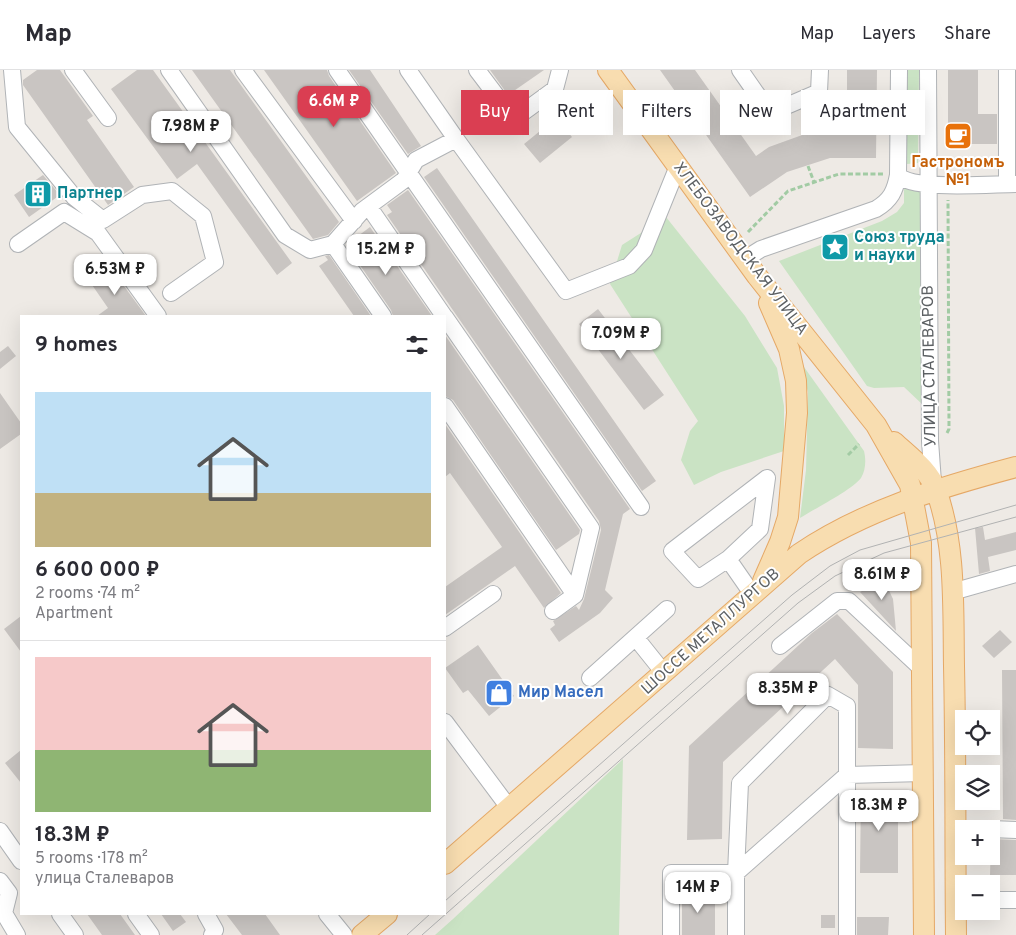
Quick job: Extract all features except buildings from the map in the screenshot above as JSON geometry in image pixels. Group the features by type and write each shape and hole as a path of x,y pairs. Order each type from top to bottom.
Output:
{"main road":[{"name":"ХЛЕБОЗАВОДСКАЯ УЛИЦА","path":"608,70 757,276 876,425 902,469 913,498"},
{"path":"756,592 780,542 788,517 797,413 796,381 789,349 757,276"},
{"name":"ХЛЕБОЗАВОДСКАЯ УЛИЦА","path":"876,425 924,470 934,486"},
{"name":"ШОССЕ МЕТАЛЛУРГОВ","path":"446,863 799,554 824,537 913,498 934,486 1016,467"},
{"name":"УЛИЦА СТАЛЕВАРОВ","path":"934,486 947,536 952,592 960,820"},
{"path":"913,498 921,543 924,935"},
{"path":"921,593 952,592"},
{"path":"924,900 955,900"},
{"path":"362,935 386,915"},
{"name":"УЛИЦА СТАЛЕВАРОВ","path":"956,935 958,920"}],"street":[{"path":"12,70 17,127 74,197 103,220 142,195 172,190 203,216 215,262 171,293"},
{"path":"73,70 108,118"},
{"path":"169,70 285,235 310,250 333,244 369,207 404,180 416,160 456,140"},
{"path":"243,70 354,221"},
{"path":"336,70 641,507"},
{"path":"408,70 456,140 566,291 629,266 644,250 678,166"},
{"path":"478,70 514,119 555,90 560,70"},
{"path":"740,70 770,113 820,92 820,70"},
{"path":"745,259 761,249 876,208 893,194 891,174 899,70"},
{"name":"УЛИЦА СТАЛЕВАРОВ","path":"928,70 934,185 930,441 934,486"},
{"path":"891,174 907,182 934,185 1011,184 1007,70"},
{"path":"369,207 444,315"},
{"path":"18,244 64,212 98,232 157,315"},
{"path":"333,244 382,315"},
{"path":"446,318 591,528 575,595 553,611"},
{"path":"446,407 575,595"},
{"path":"767,478 760,529 728,560 698,579 672,551 767,478"},
{"path":"728,560 756,592"},
{"path":"952,592 1016,574"},
{"path":"446,627 492,594"},
{"path":"780,646 837,601 849,601 922,669"},
{"path":"590,678 666,609"},
{"path":"636,638 664,673"},
{"path":"736,935 736,873 740,782 828,695 846,706 847,935"},
{"path":"446,723 510,809"},
{"path":"671,935 671,873 736,873 847,775 923,773"},
{"path":"1000,829 1016,830"},
{"path":"0,831 20,859"},
{"path":"0,881 9,893 4,913 17,935"},
{"path":"1000,900 1016,900"},
{"path":"61,915 75,935"},
{"path":"137,915 151,935"},
{"path":"207,915 215,930 212,935"},
{"path":"328,915 344,935"}],"path":[{"path":"808,166 814,182"},
{"path":"748,232 788,191 839,174 891,174"},
{"path":"934,185 948,191 949,429 945,434"},
{"path":"848,455 859,444"}],"green space":[{"path":"906,70 919,70 919,90 906,90"},
{"path":"907,135 918,135 918,163 907,164"},
{"path":"904,188 923,190 923,405 904,387 874,388 867,386 779,261 882,221 897,212 904,203"},
{"path":"666,217 745,316 777,368 784,406 784,451 721,472 694,485 681,460 690,431 698,421 610,284 622,245"},
{"path":"799,360 864,451 865,461 863,475 856,483 800,518 806,470 808,392"},
{"path":"623,759 619,935 435,935 453,919"}],"tram line":[{"path":"446,900 792,595 830,566 860,550 1016,505"},
{"path":"446,914 798,603 835,576 884,553 1016,517"},
{"path":"407,935 429,915"},
{"path":"422,935 445,915"}],"place":[{"name":"Гастрономъ №1","path":"958,136"},
{"name":"Партнер","path":"38,194"},
{"name":"Союз труда и науки","path":"835,247"},
{"name":"Мир Масел","path":"499,693"}]}
